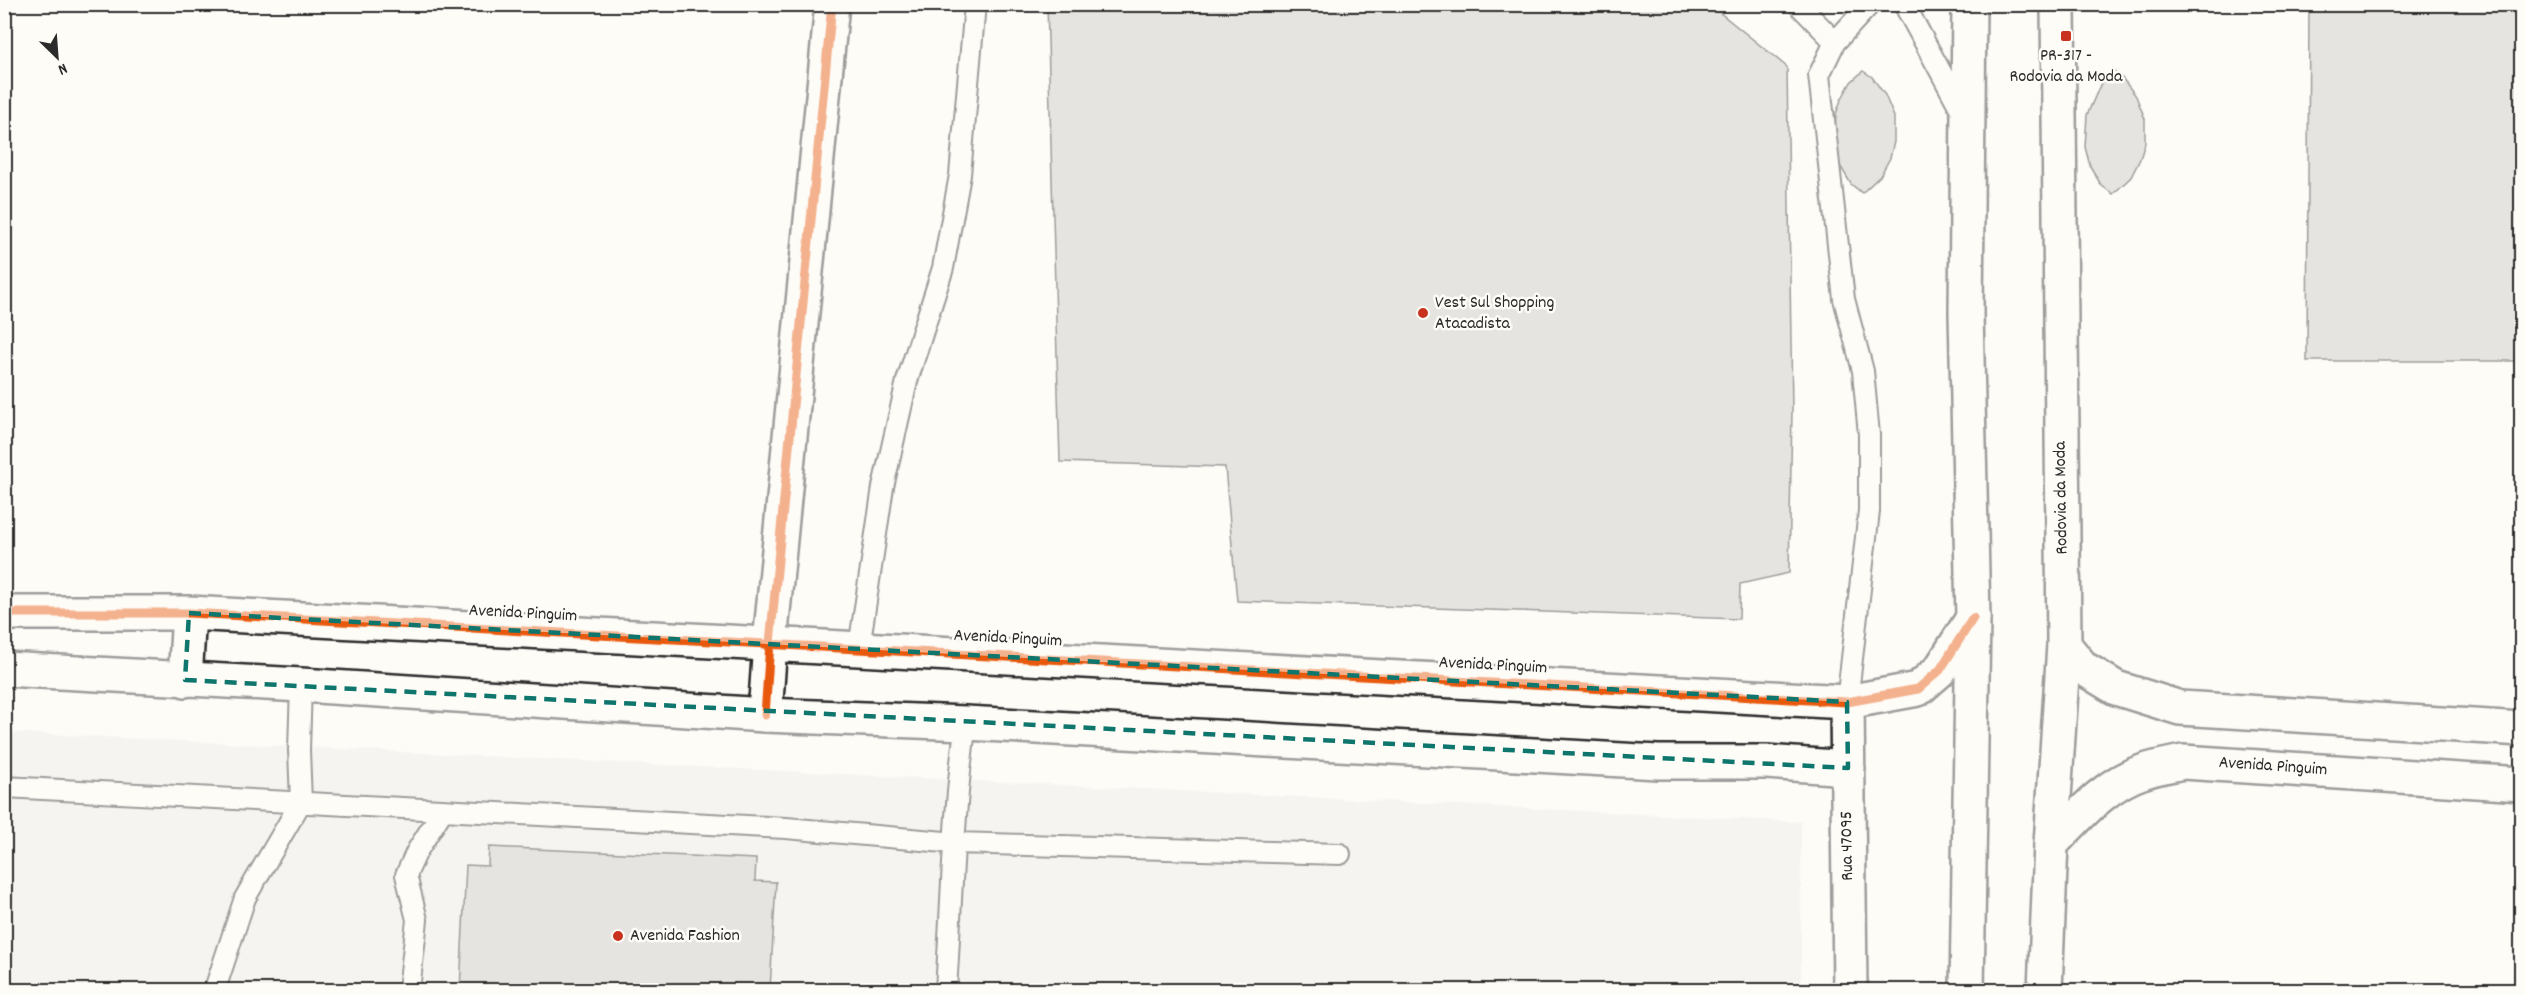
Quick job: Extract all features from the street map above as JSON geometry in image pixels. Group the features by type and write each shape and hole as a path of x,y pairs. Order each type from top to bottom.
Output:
{"main road":[{"path":"765,715 831,4"},
{"path":"1967,990 1973,618 1966,313 1969,4"},
{"name":"Rodovia da Moda","path":"2045,990 2051,844 2064,645 2058,4"},
{"name":"Avenida Pinguim","path":"4,613 189,613 1846,702 1918,689 1940,670 1973,618"},
{"path":"185,680 189,613"},
{"path":"2064,645 2083,668 2116,688 2180,708 2522,729"},
{"path":"4,669 301,685 765,715 966,723 1646,761 1766,762 1848,768"},
{"name":"Rua 47095","path":"1846,702 1850,990"},
{"name":"Avenida Pinguim","path":"2051,844 2097,798 2120,782 2141,772 2183,762 2522,784"}],"lane":[{"path":"859,648 883,487 907,381 943,268 960,175 975,4"},
{"path":"1798,4 1835,42"},
{"path":"1846,702 1869,511 1869,435 1863,371 1844,299 1819,75 1835,42 1870,4"},
{"path":"1904,4 1968,122"},
{"path":"219,990 216,986 245,898 301,802 299,750 301,685"},
{"path":"946,990 956,843 957,785 966,723"},
{"path":"4,787 786,828 956,843 1340,854"},
{"path":"409,990 417,920 406,875 417,850 443,810"}],"highlighted area":[{"path":"189,613 1847,702 1848,768 185,680"}],"shaded area":[{"path":"4,732 1801,822 1801,990 5,990"}],"building":[{"name":"Vest Sul Shopping Atacadista","path":"1047,4 1709,4 1787,67 1792,411 1789,573 1740,584 1739,619 1237,601 1225,467 1060,462"},
{"path":"2309,4 2522,4 2522,361 2307,361"},
{"path":"1863,71 1872,77 1885,95 1894,117 1894,142 1890,158 1880,176 1862,193 1851,184 1839,164 1834,146 1836,114 1841,100 1851,82"},
{"path":"2114,72 2123,79 2136,96 2145,119 2145,143 2131,177 2113,194 2101,185 2090,166 2085,147 2087,115 2101,83"},
{"name":"Avenida Fashion","path":"489,847 756,859 755,881 776,882 770,990 460,990 466,865 488,866"}],"cycle path":[{"path":"765,715 832,4"},
{"path":"4,613 189,613 1847,702 1918,689 1940,670 1973,618"}],"place":[{"name":"PR-317 - Rodovia da Moda","path":"2066,36"},
{"name":"Vest Sul Shopping Atacadista","path":"1423,313"},
{"name":"Avenida Fashion","path":"618,936"}]}
